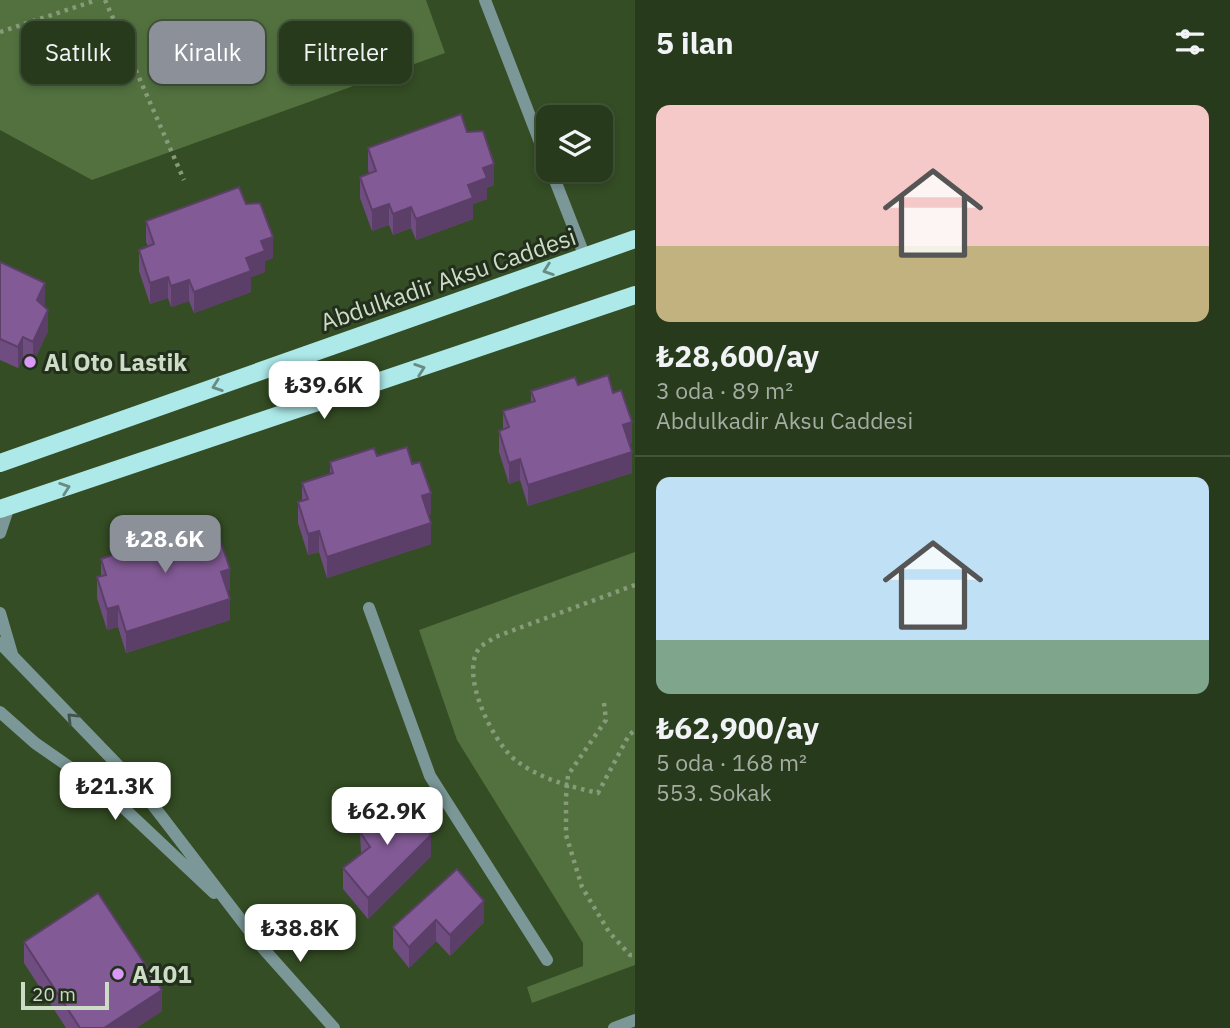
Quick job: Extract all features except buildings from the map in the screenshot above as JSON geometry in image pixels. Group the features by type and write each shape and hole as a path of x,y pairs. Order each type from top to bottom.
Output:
{"main road":[{"name":"Abdulkadir Aksu Caddesi","path":"0,463 635,239"},
{"path":"4,508 635,295"}],"street":[{"path":"485,0 536,132"},
{"path":"556,182 585,257"},
{"path":"0,533 4,508"},
{"path":"369,608 430,775 547,960"},
{"path":"0,613 14,661"},
{"path":"0,643 14,661 139,787 261,946 334,1028"},
{"path":"0,712 35,743 111,796 242,920"},
{"path":"614,1028 635,1020"}],"path":[{"path":"0,32 97,0"},
{"path":"105,0 184,180"},
{"path":"635,585 495,637 478,649 473,668 478,698 492,732 512,757 540,775 598,793 629,735 635,730"},
{"path":"604,703 606,720 568,775 566,835 582,887 609,932 631,955 635,955"}],"green space":[{"path":"0,0 426,0 445,53 412,65 412,21 279,21 279,84 359,84 92,180 0,130"},
{"path":"635,552 635,965 532,1003 527,987 583,966 583,943 457,740 419,630"}],"place":[{"name":"Al Oto Lastik","path":"30,362"},
{"name":"A101","path":"118,974"}]}
